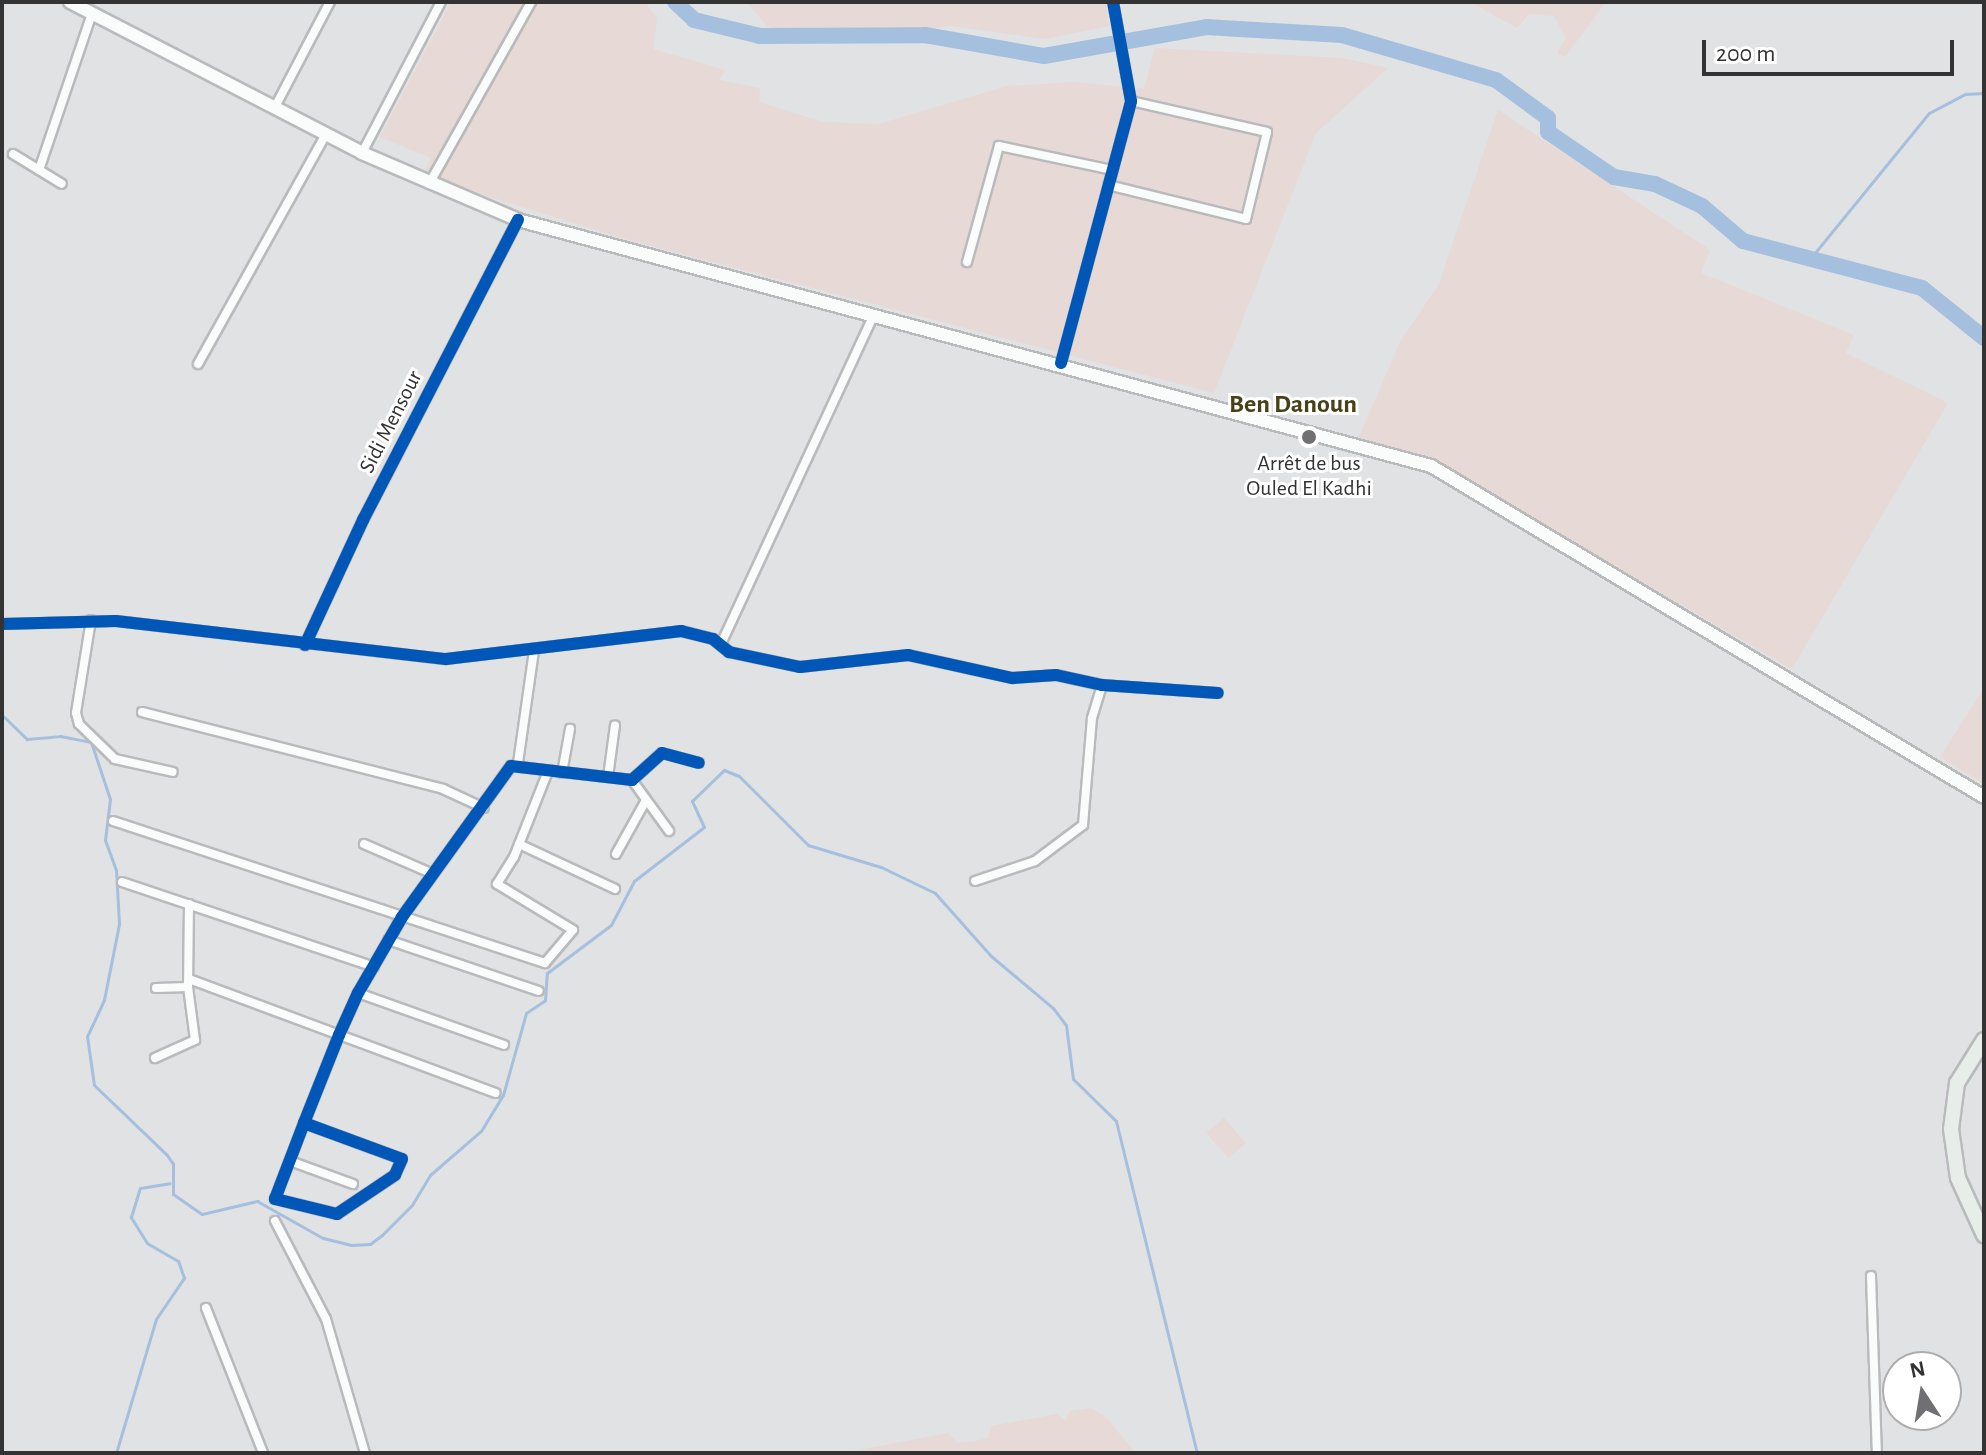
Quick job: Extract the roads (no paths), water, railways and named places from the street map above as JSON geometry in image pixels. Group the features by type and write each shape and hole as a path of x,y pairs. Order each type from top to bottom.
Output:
{"main road":[{"path":"70,2 362,153 518,220 1061,363 1431,466 1984,797"},
{"path":"1984,1040 1957,1083 1951,1129 1958,1178 1984,1235"}],"street":[{"path":"275,107 330,2"},
{"path":"362,153 441,2"},
{"path":"429,184 531,2"},
{"path":"1061,363 1131,101 1120,54 1113,2"},
{"path":"39,170 92,13"},
{"path":"1108,185 1246,219 1267,132 1131,101"},
{"path":"198,364 326,134"},
{"path":"967,262 999,146 1112,170"},
{"path":"13,154 62,184"},
{"name":"Sidi Mensour","path":"305,645 363,520 518,220"},
{"path":"721,644 874,315"},
{"path":"91,620 76,713 79,724 115,759 173,772"},
{"path":"2,624 91,620 446,659 681,631 721,644 729,652 800,667 908,655 1012,678 1056,675 1102,685 1218,693"},
{"path":"518,763 534,650"},
{"path":"975,881 1035,861 1083,825 1092,718 1102,685"},
{"path":"142,712 443,789 484,808"},
{"path":"608,777 615,725"},
{"path":"562,773 570,729"},
{"path":"304,1123 402,1159 385,1184 337,1214 275,1199 304,1123 339,1035 358,993 402,917 458,835 484,808 511,766 518,763 548,771 632,780 662,753 699,763"},
{"path":"113,821 539,963 554,958 573,930 497,884 519,844 548,771"},
{"path":"632,780 669,831"},
{"path":"616,854 645,802"},
{"path":"364,844 433,874"},
{"path":"519,844 615,889"},
{"path":"122,882 374,967"},
{"path":"155,1058 195,1040 188,983 189,904"},
{"path":"388,940 539,991"},
{"path":"156,988 188,983 495,1093"},
{"path":"358,993 504,1045"},
{"path":"290,1161 353,1184"},
{"path":"275,1221 326,1319 365,1453"},
{"path":"1871,1276 1877,1453"},
{"path":"206,1308 263,1453"}],"waterway":[{"path":"675,2 694,20 760,36 925,35 1044,56 1206,27 1342,35 1496,80 1548,118 1548,132 1614,177 1655,184 1702,206 1743,241 1922,288 1984,338"},
{"path":"1809,260 1929,113 1965,94 1984,93"},
{"path":"2,715 27,739 60,736 91,742 110,799 105,840 116,870 119,924 104,1000 87,1036 94,1085 167,1155 173,1164 173,1194 202,1214 257,1201 323,1238 351,1245 370,1244 382,1235 412,1205 430,1175 481,1131 503,1095 526,1013 545,1000 547,973 611,925 634,881 704,827 692,801 724,770 739,776 808,845 881,867 935,893 991,956 1053,1008 1066,1025 1073,1079 1116,1121 1197,1453"},
{"path":"116,1453 156,1319 184,1278 178,1261 147,1243 131,1217 140,1188 170,1183"}],"place":[{"name":"Arrêt de bus Ouled El Kadhi","path":"1309,437"}],"district":[{"name":"Ben Danoun","path":"1293,405"}]}
